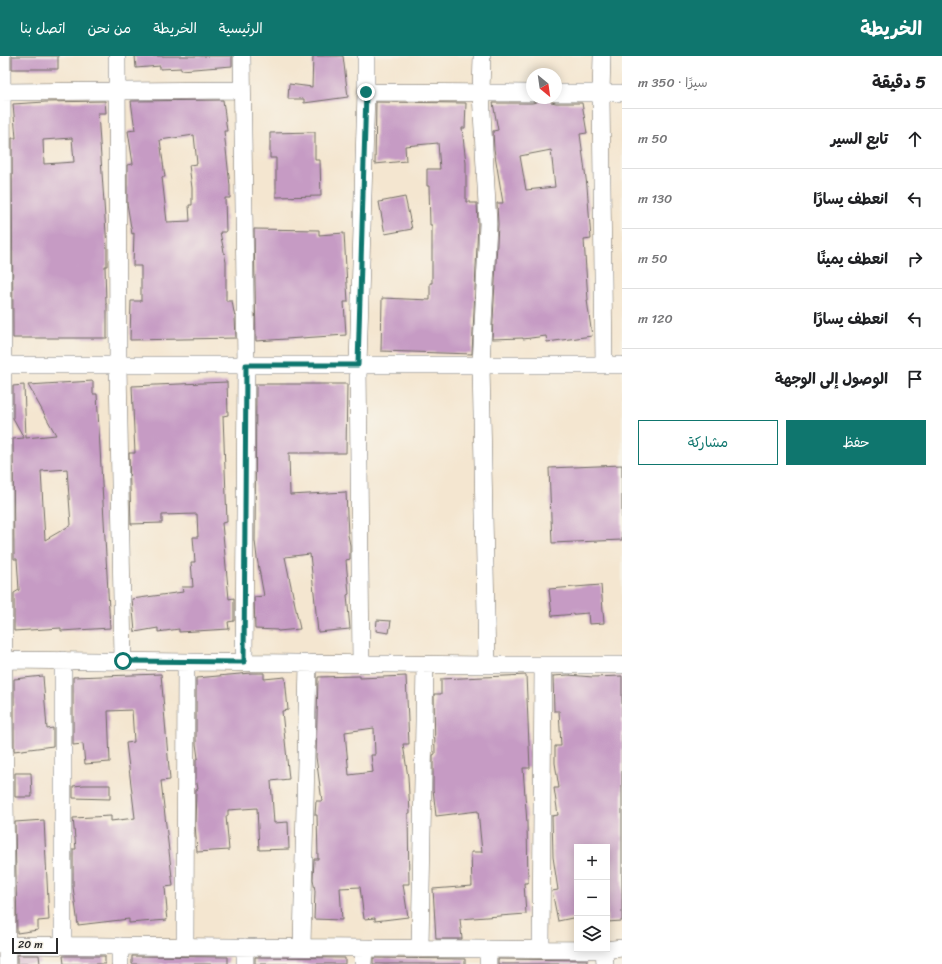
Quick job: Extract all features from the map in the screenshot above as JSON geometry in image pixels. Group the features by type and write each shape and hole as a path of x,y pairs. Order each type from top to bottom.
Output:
{"street":[{"path":"2,56 1,365 5,660 2,716 3,945 7,964"},
{"path":"117,56 118,365 123,661"},
{"path":"242,56 246,365 244,662"},
{"path":"361,664 358,365 366,56"},
{"path":"482,56 481,93 488,224 481,365 488,665"},
{"path":"602,56 601,93 604,365"},
{"path":"1,92 242,90"},
{"path":"366,92 526,93"},
{"path":"562,93 622,93"},
{"path":"1,365 622,366"},
{"path":"5,660 425,665 622,665"},
{"path":"62,945 64,660"},
{"path":"185,946 186,662"},
{"path":"302,947 308,663"},
{"path":"420,948 425,665"},
{"path":"541,949 543,665"},
{"path":"3,945 302,947 363,956 420,948 488,956 541,949 604,957 622,948"},
{"path":"120,946 120,964"},
{"path":"245,947 245,964"}],"building":[{"path":"12,56 58,56 58,69 12,69"},
{"path":"135,56 232,56 232,66 181,70 181,68 160,69 160,66 136,68"},
{"path":"313,56 343,56 348,97 304,103 304,99 288,99 289,84 312,87"},
{"path":"223,100 227,131 224,131 230,198 225,198 226,232 220,232 226,262 226,301 232,301 236,338 130,340 131,301 141,301 141,266 133,266 134,233 132,234 127,203 127,165 133,164 128,131 135,130 131,101","holes":["194,135 197,164 189,165 192,188 192,205 189,205 190,221 167,222 162,177 165,177 160,140"]},
{"path":"105,101 106,113 98,113 107,248 107,266 105,266 107,338 13,338 12,138 16,138 13,104","holes":["72,138 74,162 44,164 43,140"]},
{"path":"376,102 466,103 465,128 462,128 466,163 466,202 477,203 478,224 472,354 381,351 382,298 430,300 430,283 432,283 432,225 430,225 427,169 440,169 438,143 405,146 406,161 375,164"},
{"path":"493,103 582,103 587,133 580,134 587,186 591,239 584,240 587,300 592,336 547,342 546,336 523,339 492,339 498,224 497,203 503,203 494,149 493,131 498,130","holes":["551,150 555,187 526,190 520,156"]},
{"path":"315,132 315,160 320,160 321,196 276,197 276,158 270,158 270,133"},
{"path":"405,197 412,229 385,234 379,202"},
{"path":"254,229 319,230 319,235 344,233 348,302 344,302 346,335 256,341"},
{"path":"93,381 93,394 97,394 110,628 61,631 61,628 14,631 14,593 19,590 17,559 14,559 13,439 24,438 13,418 13,386 24,385 26,438 56,435 28,385","holes":["67,469 71,525 45,540 41,471"]},
{"path":"227,382 228,415 223,416 227,522 222,523 229,599 234,598 234,621 228,622 229,629 179,632 179,629 158,632 158,628 135,632 132,599 183,592 182,587 193,587 191,562 195,562 193,537 198,537 197,514 162,515 162,523 131,524 129,453 135,453 132,386"},
{"path":"256,384 347,384 346,453 289,453 290,495 346,492 348,535 350,545 350,559 346,560 350,629 318,632 310,554 285,557 300,629 278,631 255,629 254,597 264,596 255,541"},
{"path":"622,465 622,540 552,543 549,468"},
{"path":"601,585 604,623 589,624 588,613 552,616 549,589"},
{"path":"377,620 391,621 389,633 376,631"},
{"path":"264,673 264,679 285,677 288,710 282,711 289,779 271,781 274,823 288,822 289,849 259,850 257,808 228,810 228,816 226,816 229,850 197,852 195,823 196,790 198,789 196,778 196,759 198,758 196,744 196,678"},
{"path":"161,674 170,780 161,781 173,886 165,887 167,920 129,923 129,919 78,925 73,887 73,849 76,849 73,818 111,816 111,821 135,818 126,743 134,742 132,710 108,711 110,762 85,764 83,744 73,745 73,677"},
{"path":"526,675 530,768 523,768 527,823 528,883 524,883 526,914 460,919 462,939 436,939 433,889 472,886 471,852 482,852 478,811 436,816 433,789 433,755 435,754 434,694 441,694 441,679"},
{"path":"43,676 47,729 53,728 53,746 14,751 14,679"},
{"path":"360,676 360,678 406,676 409,744 403,744 408,777 410,813 408,813 409,884 403,884 408,917 375,921 375,918 364,919 360,887 340,888 342,920 314,919 314,859 318,859 317,815 315,815 316,801 322,801 316,757 318,677","holes":["374,728 375,755 371,755 373,772 349,775 345,732"]},
{"path":"553,676 622,676 622,921 610,922 610,844 574,844 574,918 558,921 552,891 558,890 553,857 552,816 558,815 554,788 559,788 555,763 555,746 561,746 559,711 554,711"},
{"path":"15,773 31,773 32,797 15,797"},
{"path":"110,785 110,799 73,798 73,786"},
{"path":"44,820 49,920 38,921 38,930 17,933 15,822"},
{"path":"17,955 39,955 40,964 17,964"},
{"path":"63,956 105,956 105,964 64,964"},
{"path":"132,956 228,957 228,964 132,964"},
{"path":"255,957 345,958 345,964 255,964"},
{"path":"373,958 465,959 465,964 373,964"},
{"path":"498,959 587,960 587,964 498,964"}],"route":[{"path":"123,661 244,662 246,365 358,365 366,92"}]}
